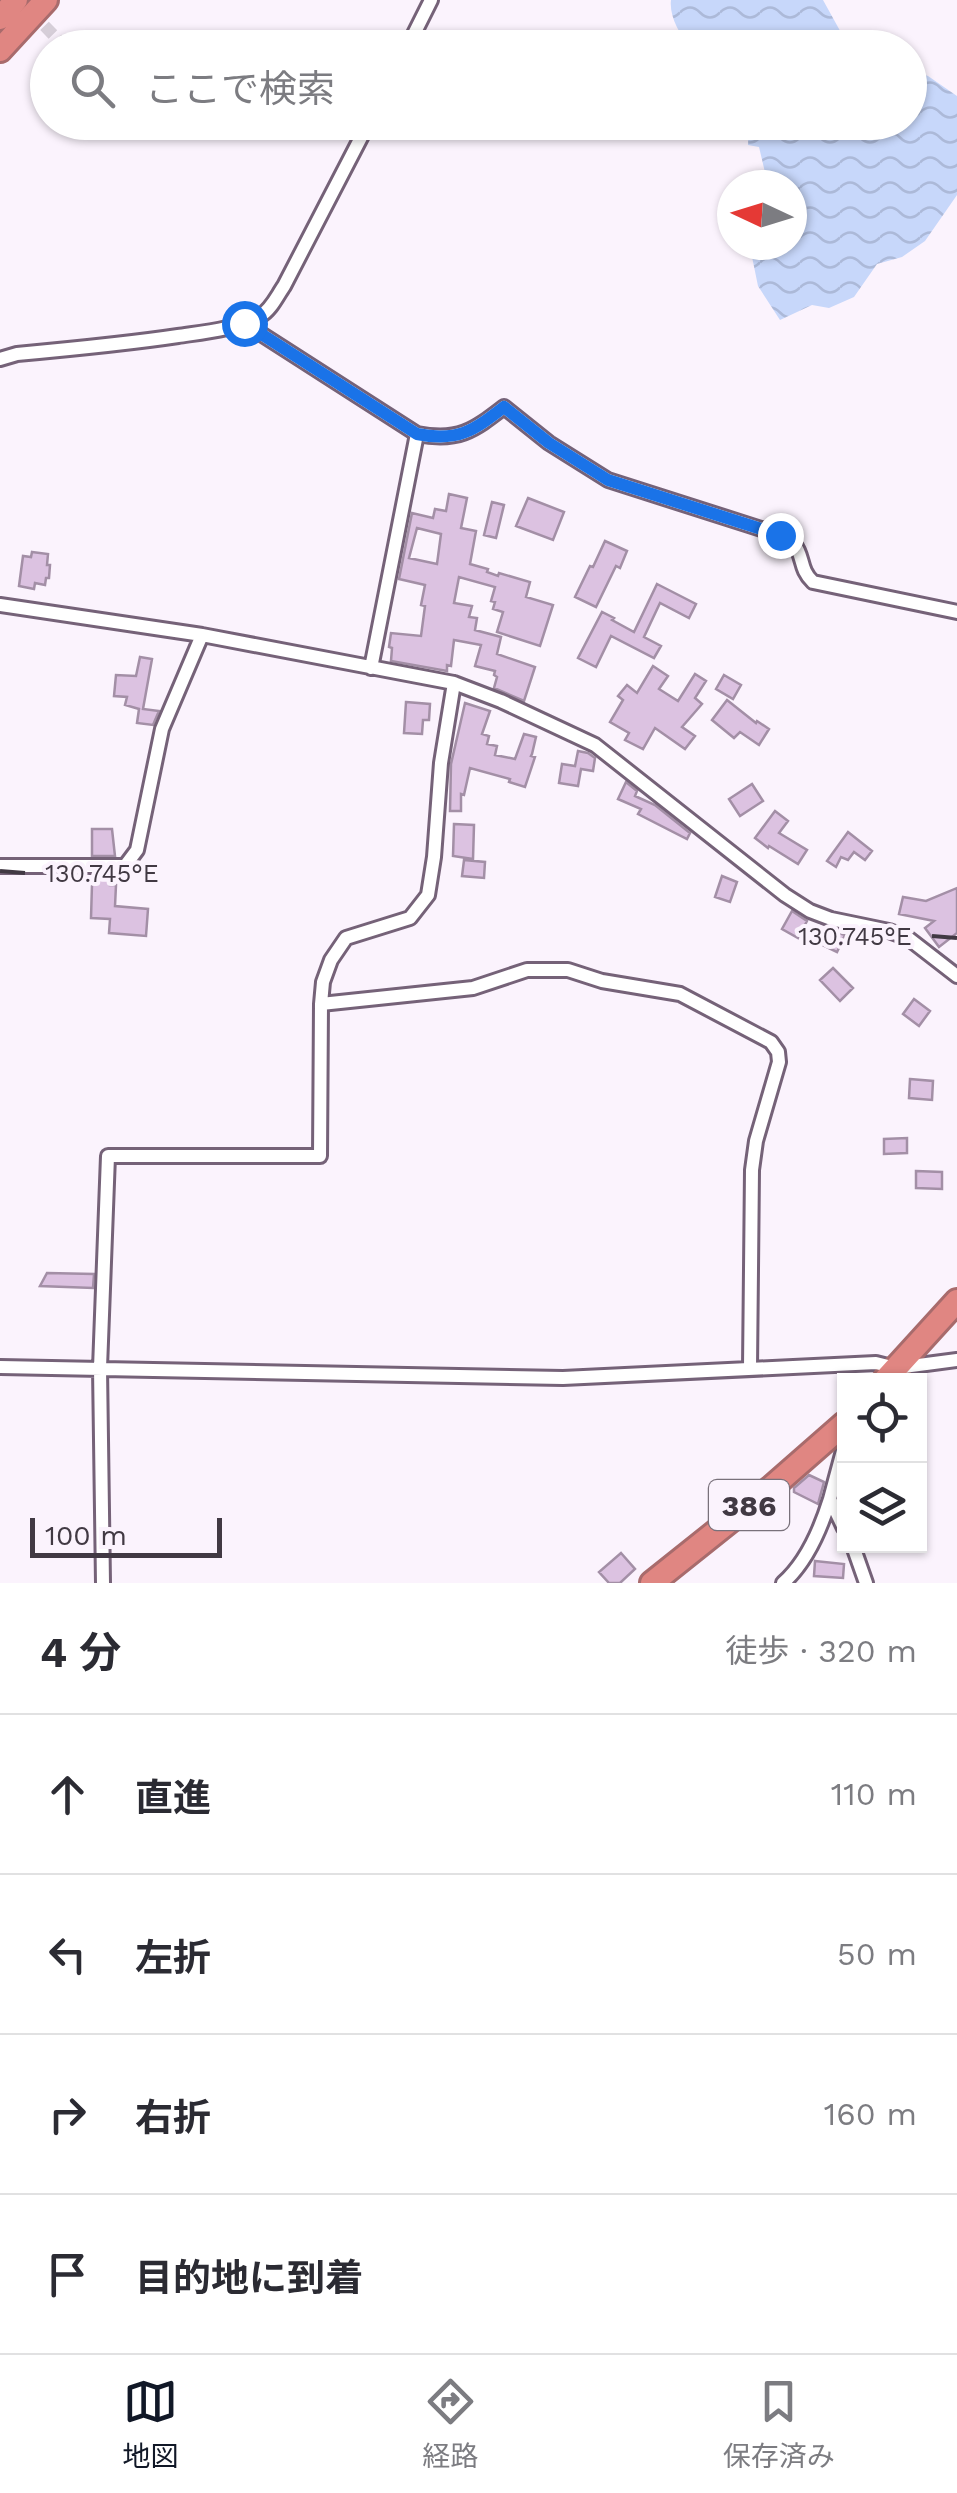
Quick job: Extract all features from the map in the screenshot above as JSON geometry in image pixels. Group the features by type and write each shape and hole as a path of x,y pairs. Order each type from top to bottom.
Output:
{"highway":[{"path":"0,18 16,0"},
{"path":"0,50 46,0"},
{"path":"891,1373 957,1301"},
{"name":"386","path":"652,1583 772,1488 837,1430"}],"street":[{"path":"416,30 431,0"},
{"path":"0,359 198,333 244,323 268,310 360,140"},
{"path":"244,323 417,434 437,438 464,435 504,407 549,443 608,480 780,535 793,543 804,573 813,582 957,612"},
{"path":"371,668 417,434"},
{"path":"0,605 202,634 454,683 595,745 810,911 831,920 908,938 957,976"},
{"path":"0,866 126,866 137,850 162,729 202,634"},
{"path":"103,1583 100,1368 108,1156 320,1156 323,982 331,960 346,938 410,918 428,895 454,683"},
{"path":"321,1004 473,988 527,970 568,970 602,981 680,994 771,1042 779,1062 756,1141 752,1170 750,1368"},
{"path":"895,1373 957,1360"},
{"path":"0,1367 562,1378 876,1363 889,1373"},
{"path":"783,1583 809,1549 840,1463"},
{"path":"830,1499 837,1514"},
{"path":"855,1553 866,1583"}],"water":[{"path":"671,0 823,0 840,30 678,30"},
{"path":"927,76 957,96 957,195 925,241 902,257 877,264 854,297 829,308 812,305 780,320 758,286 753,260 807,260 807,170 764,170 759,147 748,145 748,140 927,140"}],"building":[{"path":"449,494 467,498 461,528 476,531 470,564 498,576 499,573 530,582 526,597 553,605 540,646 497,632 503,612 493,609 495,587 459,577 454,603 472,606 469,617 477,618 475,630 501,637 497,654 535,667 524,701 494,688 495,671 475,666 481,645 454,640 447,671 391,661 391,633 421,636 425,585 399,579 412,513 433,518 435,509 446,511","holes":["417,528 441,534 437,564 409,558"]},
{"path":"528,498 564,512 553,540 516,526"},
{"path":"492,502 504,505 496,538 484,535"},
{"path":"605,541 627,551 596,607 575,597"},
{"path":"32,552 48,554 50,565 45,585 35,583 34,589 19,586 23,556 31,557"},
{"path":"657,584 696,604 689,618 660,603 644,637 661,646 654,658 611,636 596,667 578,658 602,612 634,632"},
{"path":"140,657 152,659 143,709 159,711 153,725 137,723 139,709 125,705 127,697 114,696 116,675 136,676"},
{"path":"653,666 668,676 659,689 678,701 695,674 706,681 695,698 702,704 682,727 695,736 685,749 655,728 643,749 625,740 629,733 610,722 623,700 618,696 627,685 637,693"},
{"path":"724,675 741,685 733,699 716,689"},
{"path":"727,700 769,729 759,745 740,732 734,738 712,720"},
{"path":"406,702 430,704 429,720 423,720 422,734 404,733"},
{"path":"465,703 490,711 482,734 489,736 487,744 497,746 495,755 515,759 524,734 536,737 531,756 535,757 525,787 470,768 464,795 461,794 461,811 450,811 451,764"},
{"path":"578,751 595,758 593,771 581,769 578,786 559,783 562,764 575,766"},
{"path":"626,782 637,791 635,796 655,805 690,833 687,839 618,799"},
{"path":"752,784 763,801 740,816 729,799"},
{"path":"775,811 788,821 779,833 807,850 798,864 755,838"},
{"path":"454,824 474,825 473,859 453,856"},
{"path":"92,829 112,829 115,856 92,856"},
{"path":"848,832 872,851 865,860 854,852 848,860 841,857 836,867 827,861"},
{"path":"464,860 485,862 484,878 462,876"},
{"path":"97,876 111,876 110,885 116,885 115,906 148,909 146,936 109,933 110,919 91,918 92,884 97,884"},
{"path":"722,876 737,882 730,902 715,897"},
{"path":"957,888 957,933 939,947 925,928 934,921 899,914 903,897 926,901"},
{"path":"792,911 807,921 798,938 782,929"},
{"path":"825,928 845,935 837,952 818,943"},
{"path":"833,968 853,988 840,1001 820,980"},
{"path":"914,999 930,1011 919,1026 903,1014"},
{"path":"910,1079 933,1081 932,1100 909,1098"},
{"path":"907,1138 907,1153 884,1154 884,1139"},
{"path":"916,1171 942,1172 942,1189 916,1188"},
{"path":"47,1273 94,1274 93,1288 40,1286"},
{"path":"809,1475 824,1482 818,1504 794,1492"},
{"path":"621,1553 635,1569 620,1583 609,1583 599,1572"},
{"path":"815,1561 844,1564 843,1578 814,1576"}],"tunnel":[{"path":"32,13 49,30"}],"route":[{"path":"244,323 417,434 437,438 464,435 504,407 549,443 608,480 780,535"}]}
